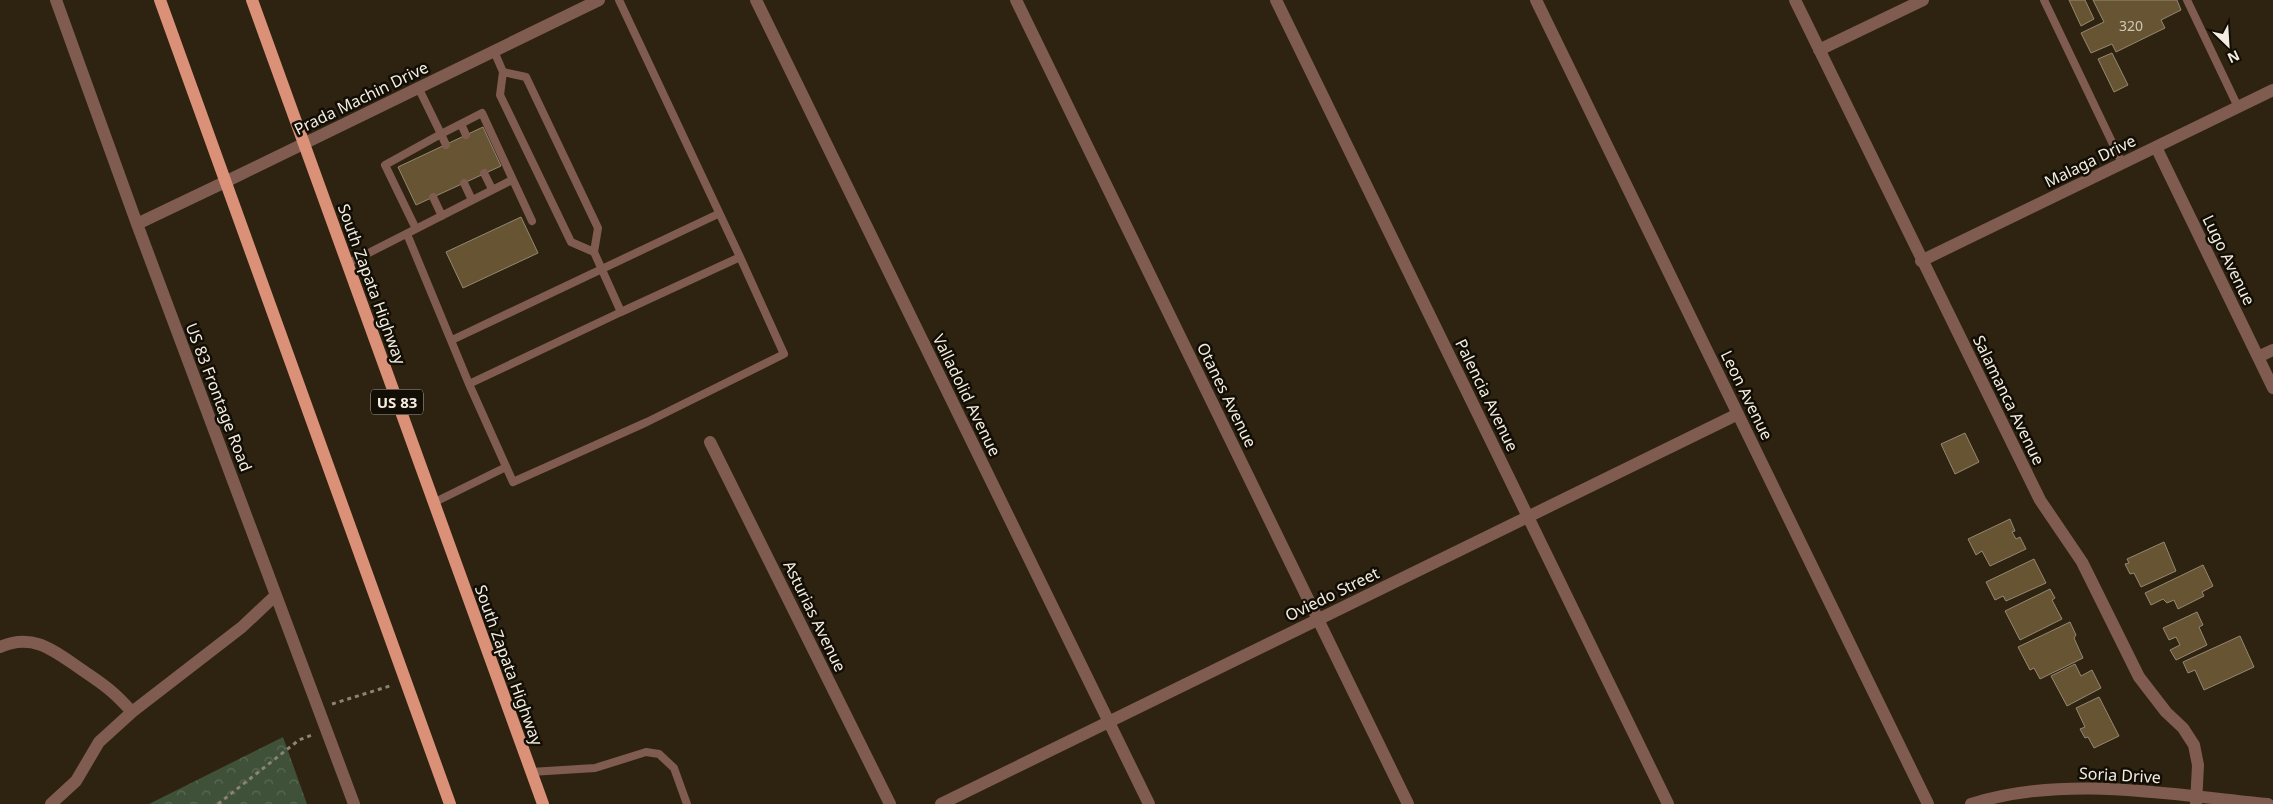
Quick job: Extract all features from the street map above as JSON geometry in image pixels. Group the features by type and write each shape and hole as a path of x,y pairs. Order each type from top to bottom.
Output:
{"main road":[{"path":"160,0 450,804"},
{"name":"South Zapata Highway","path":"252,0 543,804"}],"street":[{"name":"US 83 Frontage Road","path":"56,0 137,224 354,804"},
{"name":"Prada Machin Drive","path":"137,224 419,89 599,0"},
{"name":"Valladolid Avenue","path":"756,0 1149,804"},
{"name":"Otanes Avenue","path":"1016,0 1408,804"},
{"name":"Palencia Avenue","path":"1276,0 1668,804"},
{"name":"Leon Avenue","path":"1536,0 1928,804"},
{"name":"Salamanca Avenue","path":"1795,0 1921,261 2040,500 2082,562 2138,677 2166,712 2183,728 2194,744 2198,765 2196,801"},
{"path":"1819,50 1923,0"},
{"name":"Malaga Drive","path":"1921,261 2273,90"},
{"name":"Lugo Avenue","path":"2156,147 2273,388"},
{"path":"2258,358 2273,350"},
{"name":"Oviedo Street","path":"941,804 1738,414"},
{"name":"Asturias Avenue","path":"710,442 890,804"},
{"path":"50,804 76,781 99,742 132,712 242,627 276,595"},
{"path":"0,647 29,642 51,647 109,687 132,712"},
{"name":"Soria Drive","path":"1971,804 1988,798 2050,788 2110,789 2196,801 2268,804"}],"lane":[{"path":"407,234 469,384 513,482 647,422 784,354 619,0"},
{"path":"2044,0 2122,163"},
{"path":"2187,0 2238,107"},
{"path":"494,51 503,72 500,94 571,242 594,252"},
{"path":"503,72 526,76 598,228 594,252 621,312"},
{"path":"419,89 446,145"},
{"path":"416,229 385,164 482,113 532,221"},
{"path":"460,124 466,135"},
{"path":"410,152 415,159"},
{"path":"484,173 492,189"},
{"path":"347,264 512,180"},
{"path":"464,183 472,200"},
{"path":"433,197 442,216"},
{"path":"452,340 718,214"},
{"path":"469,384 740,257"},
{"path":"433,503 506,467"},
{"path":"532,772 596,768 646,752 659,754 674,768 687,804"}],"path":[{"path":"319,709 405,681"},
{"path":"218,804 299,740 327,730"}],"green space":[{"path":"283,737 307,804 149,804"}],"building":[{"path":"2069,0 2085,0 2094,19 2081,26"},
{"path":"2093,0 2177,0 2181,10 2161,20 2165,28 2116,52 2112,44 2091,53 2081,33 2104,22"},
{"path":"2112,53 2128,85 2114,92 2098,59"},
{"path":"483,127 501,166 416,205 398,167"},
{"path":"521,217 538,253 463,288 446,252"},
{"path":"1965,433 1979,462 1955,474 1941,444"},
{"path":"2010,519 2015,531 2012,532 2016,539 2020,537 2026,549 1990,566 1982,551 1976,555 1968,539"},
{"path":"2164,542 2176,571 2141,587 2134,573 2130,574 2125,564 2129,563 2127,559"},
{"path":"2034,559 2046,583 2006,601 2003,596 1995,600 1986,582"},
{"path":"2203,565 2213,586 2202,592 2204,596 2178,609 2174,600 2167,603 2163,599 2151,605 2145,593"},
{"path":"2050,589 2055,598 2052,600 2062,619 2020,640 2005,611"},
{"path":"2197,612 2203,625 2199,627 2207,645 2176,660 2170,650 2180,645 2176,637 2169,640 2163,628"},
{"path":"2070,622 2076,635 2074,638 2083,658 2040,679 2034,668 2030,670 2018,647"},
{"path":"2240,636 2254,667 2204,690 2195,670 2188,673 2183,662"},
{"path":"2075,664 2081,676 2092,670 2101,688 2067,706 2051,676"},
{"path":"2099,697 2119,736 2094,748 2088,737 2085,738 2080,729 2085,727 2076,708"}]}
